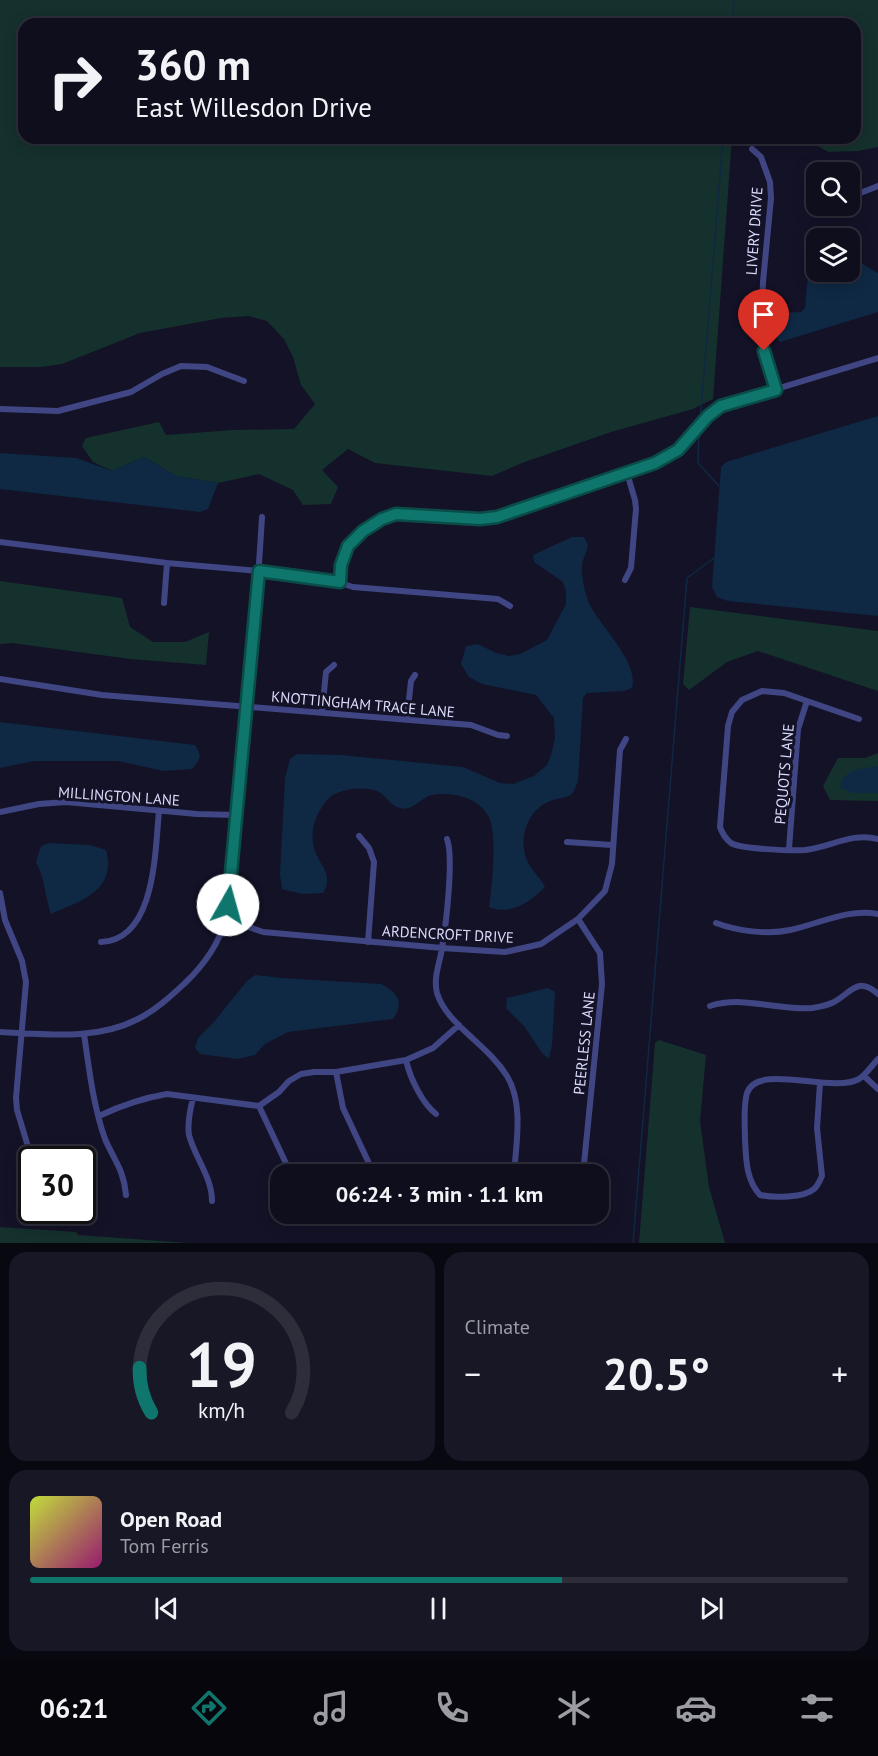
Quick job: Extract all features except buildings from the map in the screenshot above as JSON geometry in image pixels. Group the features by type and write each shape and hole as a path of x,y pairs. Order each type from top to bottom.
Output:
{"street":[{"name":"LIVERY DRIVE","path":"752,149 761,157 770,182 771,198 760,319 764,351 776,390"},
{"path":"860,193 878,186"},
{"path":"340,582 341,565 348,546 363,531 382,519 396,514 480,519 497,517 655,463 673,454 718,408 878,358"},
{"path":"0,409 58,411 131,392 181,366 207,367 244,381"},
{"path":"625,580 632,568 636,509 627,473"},
{"path":"0,1032 84,1034 139,1019 174,993 196,972 208,955 226,919 231,892 262,517"},
{"path":"0,542 167,563 259,571 340,582 353,587 498,599 510,606"},
{"path":"164,603 167,563"},
{"path":"322,712 326,672 334,665"},
{"path":"407,718 411,681 415,675"},
{"name":"KNOTTINGHAM TRACE LANE","path":"0,678 102,695 471,725 507,736"},
{"path":"859,718 774,691 762,691 745,698 732,712 728,726 720,821 723,833 730,842 738,846 804,850 854,837 878,839"},
{"name":"PEQUOTS LANE","path":"789,849 798,729 807,701"},
{"name":"ARDENCROFT DRIVE","path":"226,919 263,932 442,948 505,952 541,944 579,919 605,891 609,878 620,750 626,739"},
{"name":"MILLINGTON LANE","path":"0,812 39,804 66,802 159,811 236,815"},
{"path":"101,942 114,941 136,920 150,892 154,874 159,811"},
{"path":"359,836 369,848 374,862 368,942"},
{"path":"447,839 451,859 442,948 436,979 437,994 444,1008 492,1056 508,1077 516,1098 515,1164"},
{"path":"567,842 612,845"},
{"path":"0,893 5,920 22,960 26,982 16,1104 28,1146"},
{"path":"716,923 727,927 778,932 860,911 878,914"},
{"name":"PEERLESS LANE","path":"579,919 600,953 602,984 584,1164"},
{"path":"710,1006 727,1001 811,1008 835,1001 851,987 867,987 878,994"},
{"path":"99,1116 114,1109 167,1094 259,1106 301,1074 336,1072 406,1060 433,1048 459,1025"},
{"path":"84,1034 99,1116 105,1138 125,1178 126,1195"},
{"path":"820,1083 817,1128 822,1176 814,1189 791,1196 760,1195 752,1185 749,1175 745,1105 750,1089 761,1079 849,1083 864,1076 878,1059"},
{"path":"406,1060 408,1069 428,1108 436,1114"},
{"path":"336,1072 343,1108 369,1164"},
{"path":"864,1076 878,1089"},
{"path":"193,1098 188,1123 189,1134 212,1190 212,1201"},
{"path":"259,1106 286,1164"}],"green space":[{"path":"0,0 878,0 878,147 858,151 828,152 814,144 861,144 861,18 18,18 18,144 732,144 713,399 693,409 611,432 492,476 375,463 348,449 322,470 338,487 331,504 303,505 293,490 259,474 218,483 176,476 144,457 112,471 93,462 82,446 86,438 159,422 166,435 233,430 294,429 315,404 301,385 293,357 284,339 267,321 249,316 221,318 140,333 62,364 41,367 0,367"},
{"path":"0,581 122,598 130,627 153,642 185,642 209,632 206,665 130,659 12,643 0,644"},
{"path":"690,607 878,631 878,691 758,651 727,662 689,690 683,684"},
{"path":"878,753 878,766 852,793 878,793 878,801 830,800 823,786 838,758 865,758"},
{"path":"659,1040 706,1055 700,1121 709,1187 725,1243 639,1243 655,1043"},
{"path":"0,1227 76,1232 78,1235 189,1243 0,1243"}],"water":[{"path":"860,262 878,273 878,312 780,342 774,328 779,313 801,312 805,308 807,282 860,282"},
{"path":"878,416 878,616 728,601 717,597 712,587 721,467 726,462"},
{"path":"0,453 76,458 112,471 144,457 176,476 218,483 208,509 200,512 0,489"},
{"path":"572,537 584,537 588,545 582,567 586,593 596,616 619,646 633,678 632,688 624,691 587,693 583,698 578,781 575,789 570,796 542,805 530,818 524,834 524,852 529,864 545,887 533,898 512,909 489,907 493,839 490,820 481,806 457,795 440,794 428,796 405,809 395,806 377,791 363,789 335,794 326,801 317,816 313,838 315,851 327,876 323,893 302,894 282,889 280,874 285,778 290,759 297,754 341,755 463,767 500,783 513,784 534,776 547,765 555,738 554,718 536,695 482,684 469,677 461,664 466,646 478,644 496,653 509,656 520,654 547,640 566,604 566,591 563,582 534,562 533,555"},
{"path":"0,722 195,745 200,758 192,769 164,771 118,761 34,761 0,768"},
{"path":"878,766 878,793 852,793 840,787 850,772"},
{"path":"49,843 90,845 106,850 108,864 101,885 94,892 51,914 36,862 41,846"},
{"path":"255,975 381,984 398,998 397,1013 393,1019 288,1032 265,1044 255,1055 238,1059 200,1054 195,1048 198,1038 247,981"},
{"path":"548,988 555,992 549,1059 542,1053 524,1026 506,1008 507,998"}],"waterway":[{"path":"732,18 734,0"},
{"path":"700,422 723,144"},
{"path":"699,430 698,463 719,486"},
{"path":"633,1243 687,578 714,558"}],"route":[{"path":"228,905 259,571 340,582 341,565 348,546 363,531 382,519 396,514 480,519 497,517 655,463 678,450 708,416 721,406 776,390 764,351"}]}
